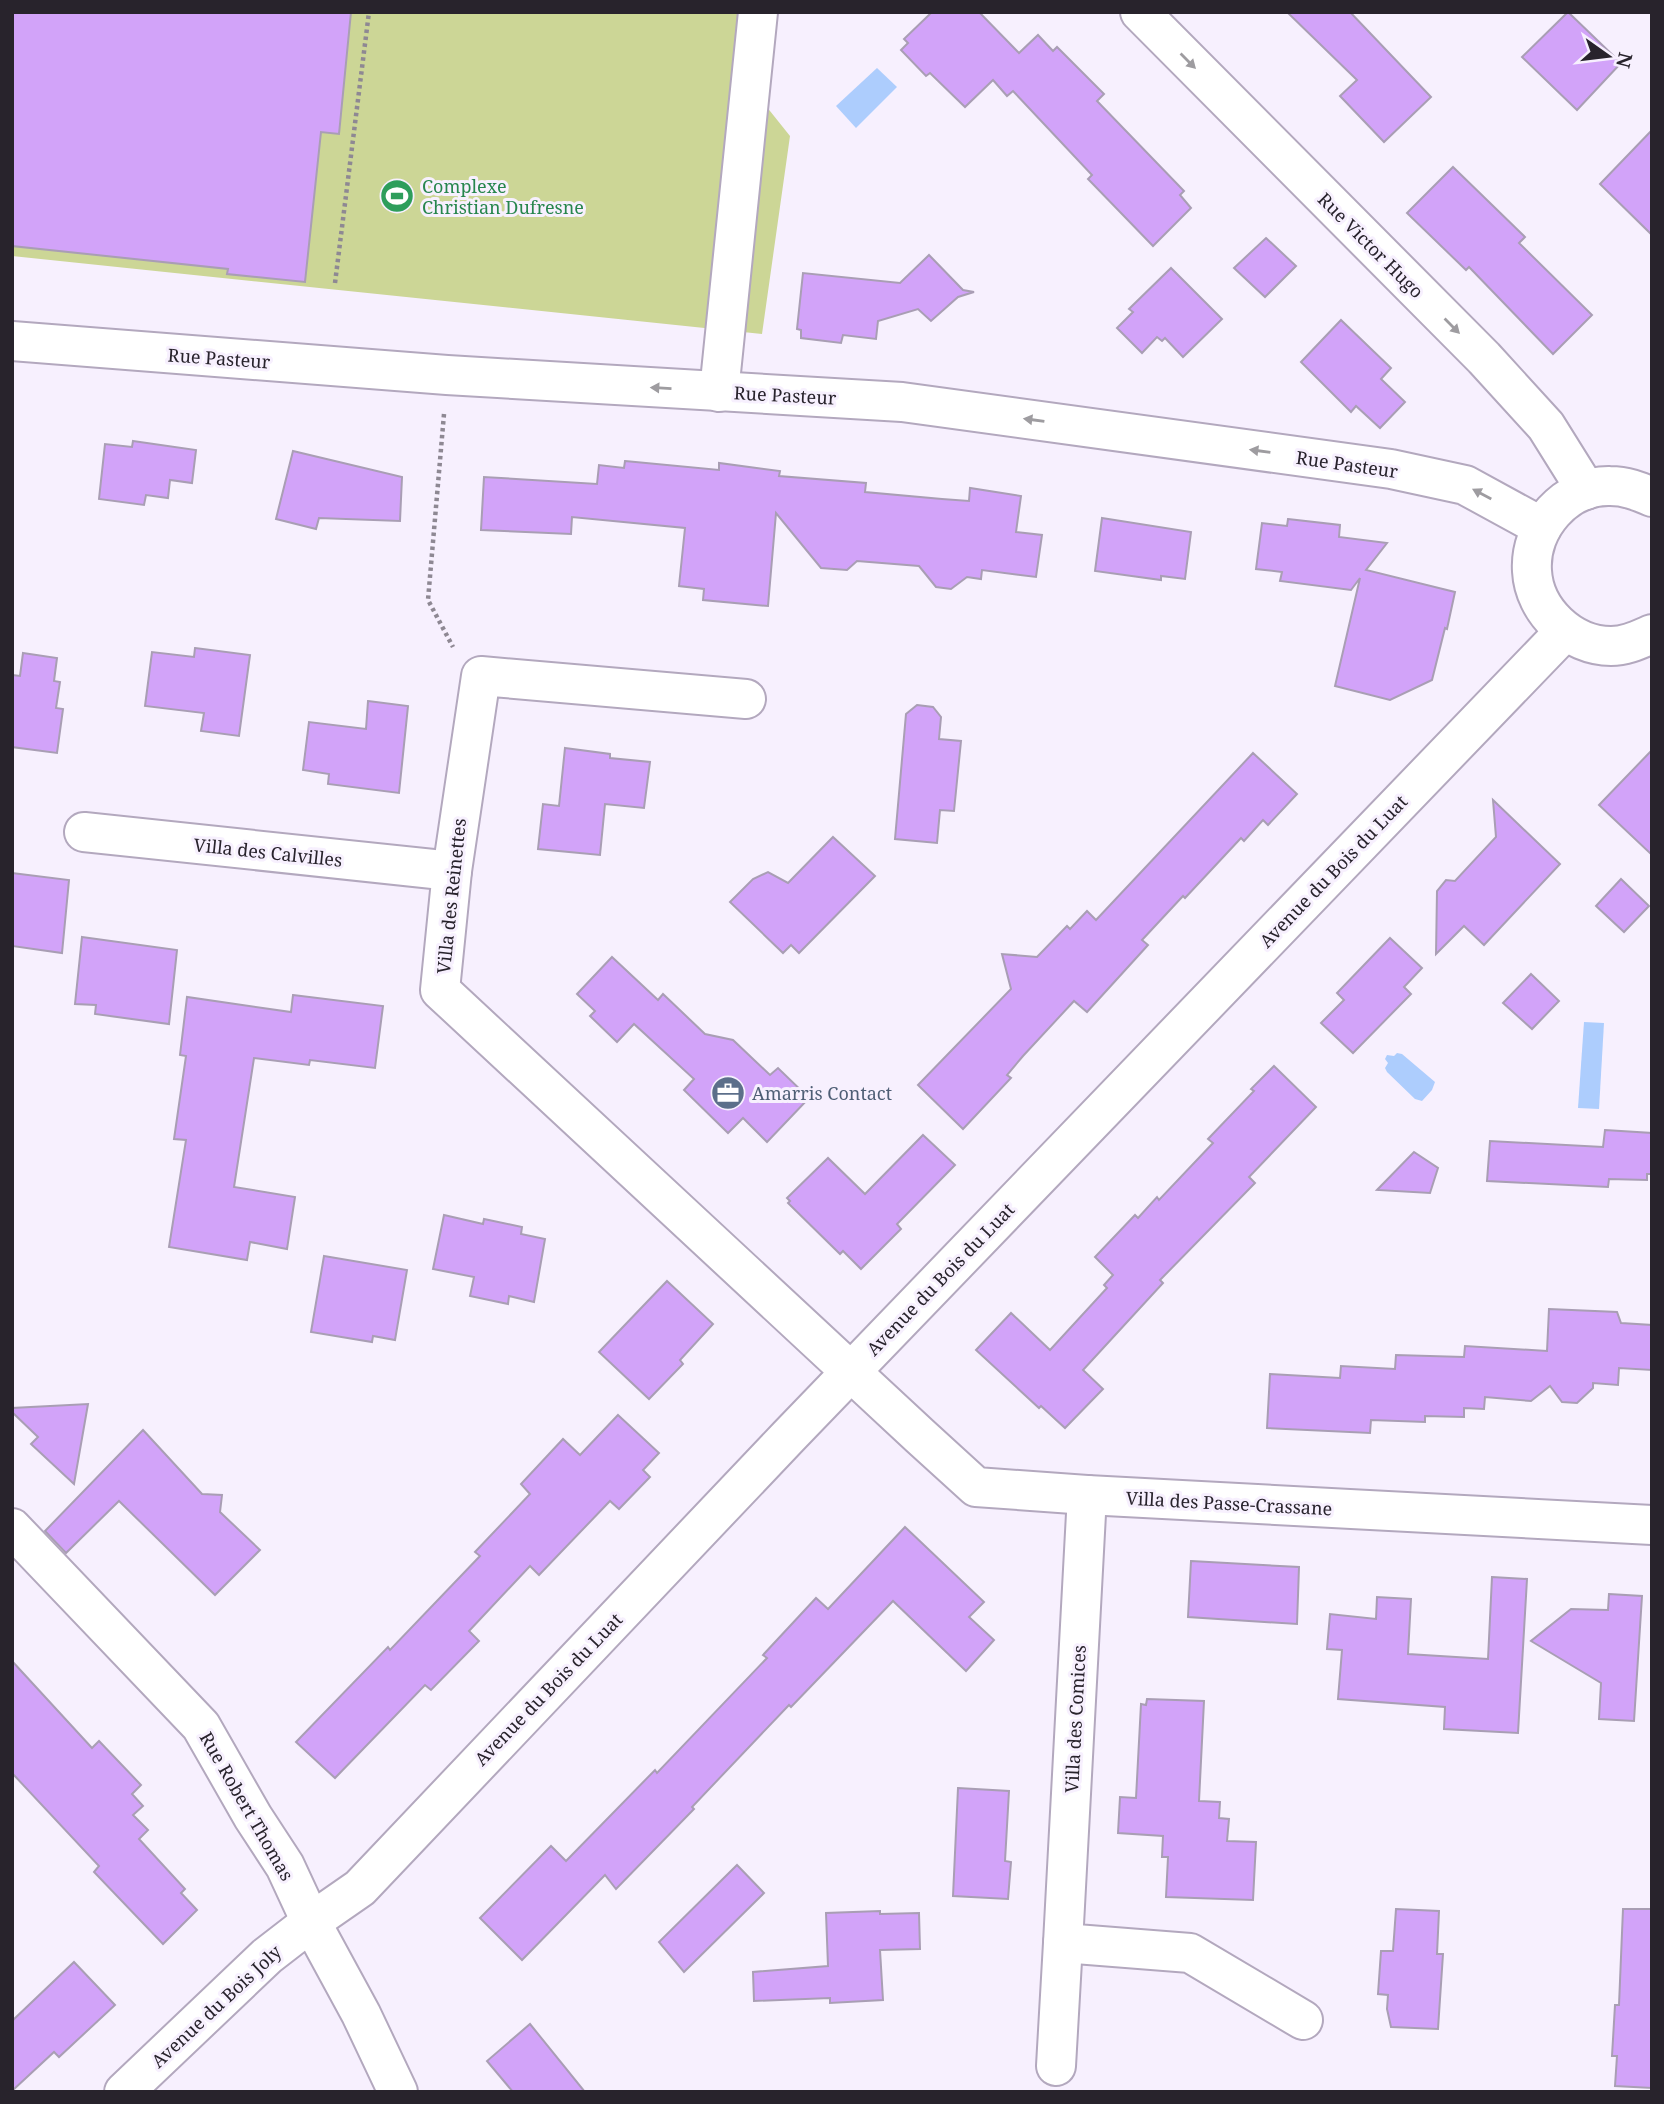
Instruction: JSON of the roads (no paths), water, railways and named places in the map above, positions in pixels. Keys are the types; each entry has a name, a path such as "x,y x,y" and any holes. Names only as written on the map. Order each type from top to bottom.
{"street":[{"path":"719,391 758,12"},
{"name":"Rue Victor Hugo","path":"1140,12 1484,358 1546,426 1586,490"},
{"name":"Rue Pasteur","path":"12,341 447,375 902,402 1391,469 1465,485 1542,527"},
{"path":"1652,497 1630,488 1608,486 1586,490 1568,498 1553,511 1542,527 1534,549 1531,572 1537,595 1549,615 1565,631 1586,641 1610,646 1633,643 1652,634"},
{"name":"Avenue du Bois du Luat","path":"311,1922 359,1888 852,1371 1565,631"},
{"name":"Villa des Reinettes","path":"746,699 481,676 452,871 440,990 852,1371"},
{"name":"Villa des Calvilles","path":"84,832 452,871"},
{"name":"Villa des Passe-Crassane","path":"852,1371 976,1487 1652,1525"},
{"name":"Villa des Comices","path":"1056,2066 1087,1495"},
{"name":"Rue Robert Thomas","path":"12,1528 201,1726 253,1817 285,1866 398,2092"},
{"name":"Avenue du Bois Joly","path":"124,2092 267,1956 311,1922"},
{"path":"1063,1943 1190,1953 1303,2020"}],"water":[{"path":"877,68 897,87 856,128 836,106"},
{"path":"1584,1022 1604,1023 1599,1109 1578,1108"},
{"path":"1397,1053 1402,1054 1435,1082 1422,1101 1415,1099 1387,1072 1387,1055 1394,1056"}],"place":[{"name":"Complexe Christian Dufresne","path":"397,196"},
{"name":"Amarris Contact","path":"728,1093"}]}
